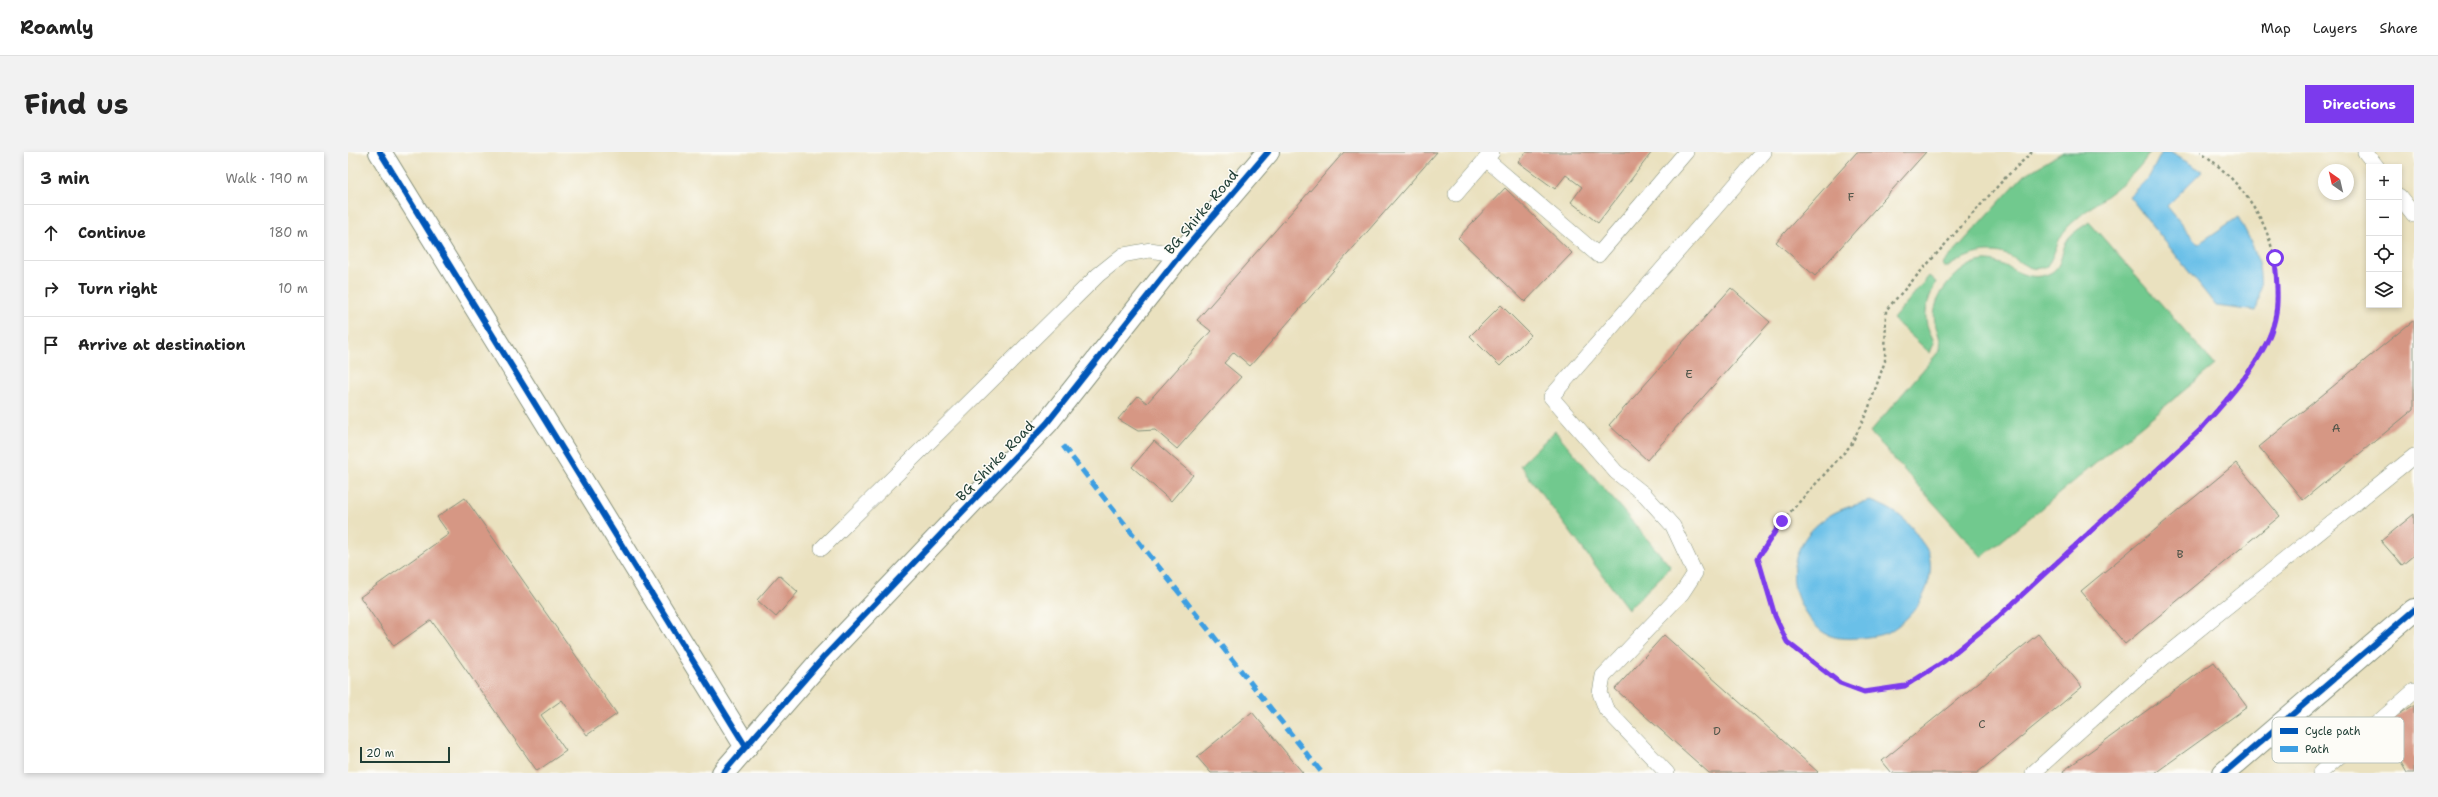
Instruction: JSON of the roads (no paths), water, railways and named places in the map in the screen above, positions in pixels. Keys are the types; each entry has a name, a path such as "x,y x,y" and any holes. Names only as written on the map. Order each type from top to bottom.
{"street":[{"path":"380,152 746,747"},
{"name":"BG Shirke Road","path":"723,773 824,657 1047,423 1180,255 1268,152"},
{"path":"2289,717 2414,610"},
{"path":"2224,773 2272,732"}],"lane":[{"path":"1456,194 1489,155 1598,255 1686,152"},
{"path":"1667,773 1606,709 1600,693 1603,676 1682,593 1695,573 1673,526 1645,495 1616,472 1551,397 1764,152"},
{"path":"2365,152 2375,164"},
{"path":"2402,200 2414,215"},
{"path":"822,548 1098,275 1123,255 1150,250 1180,255"},
{"path":"2033,773 2136,680 2414,456"},
{"path":"2384,717 2414,691"},
{"path":"2320,773 2331,763"}],"water":[{"path":"2162,152 2170,152 2202,171 2167,206 2198,244 2238,217 2255,251 2258,262 2260,285 2256,311 2216,306 2129,196 2149,177"},
{"path":"1871,501 1894,512 1906,521 1928,551 1930,577 1927,588 1916,608 1899,625 1890,631 1879,635 1862,638 1833,637 1821,631 1810,620 1798,598 1794,584 1796,556 1810,532 1821,522 1843,509"}]}
